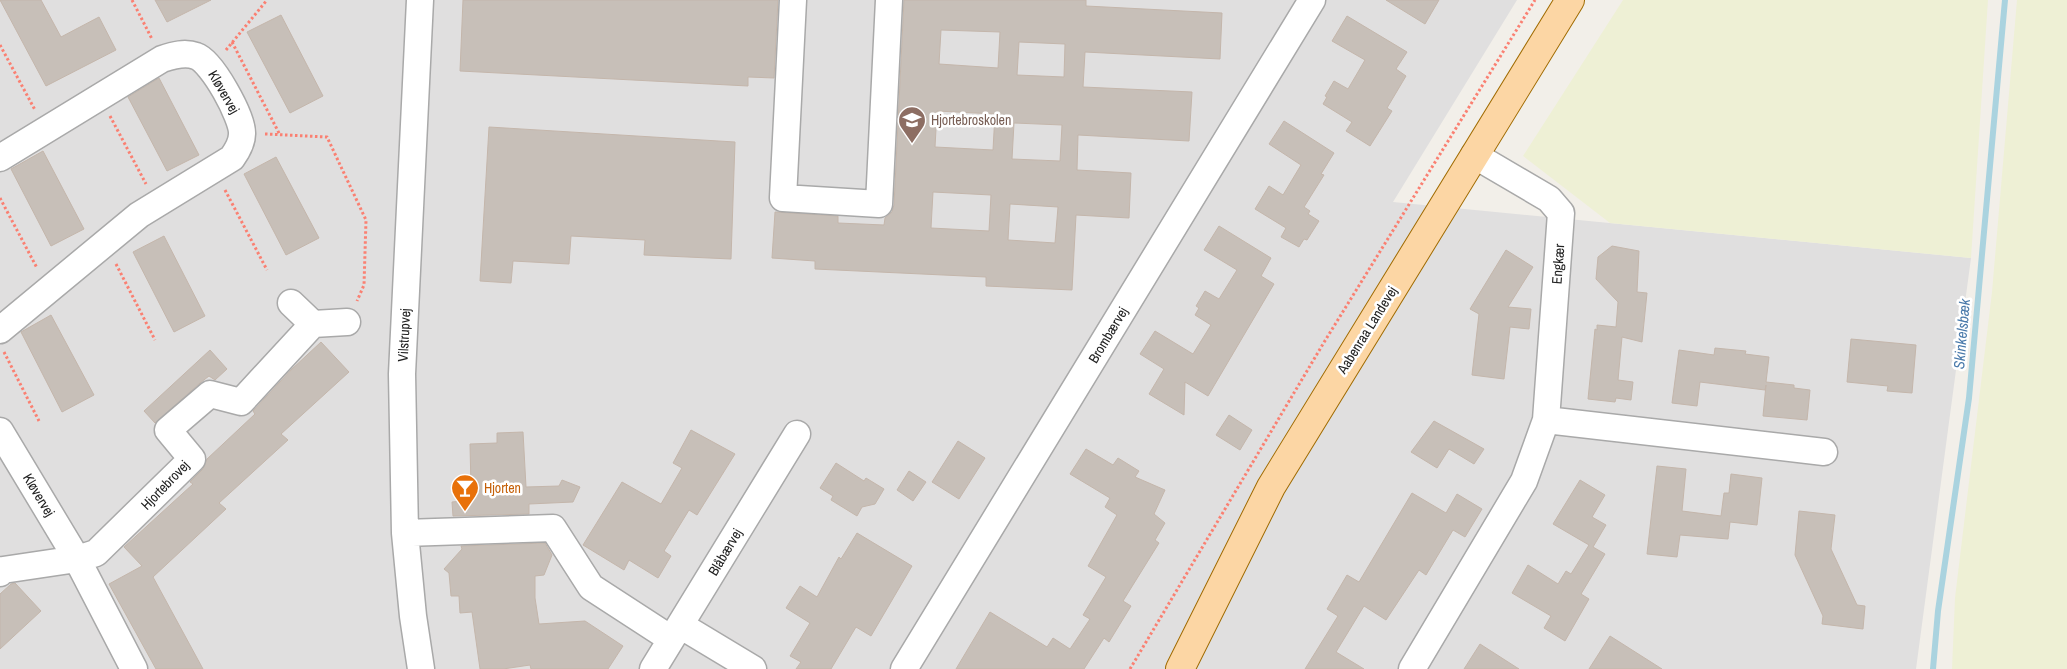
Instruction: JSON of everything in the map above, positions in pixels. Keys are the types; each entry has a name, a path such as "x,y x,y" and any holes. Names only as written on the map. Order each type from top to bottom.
{"main road":[{"name":"Aabenraa Landevej","path":"1180,669 1271,487 1570,0"}],"street":[{"name":"Vilstrupvej","path":"420,0 402,374 405,533 412,616 422,669"},
{"path":"793,0 783,198 879,204 889,0"},
{"name":"Brombærvej","path":"904,669 1312,0"},
{"name":"Kløvervej","path":"0,158 162,59 175,54 199,56 211,68 239,116 242,133"},
{"path":"0,330 139,215 232,158 239,147 242,133"},
{"name":"Engkær","path":"1413,669 1524,481 1546,420 1561,213 1549,199 1474,155"},
{"path":"291,303 314,324 347,322"},
{"name":"Hjortebrovej","path":"0,573 3,570 78,558 96,553 192,459 168,430 210,394 240,402 314,324"},
{"path":"1546,420 1824,452"},
{"name":"Kløvervej","path":"0,431 78,558"},
{"name":"Blåbærvej","path":"653,669 797,434"},
{"path":"405,533 554,528 591,587 676,632 753,669"},
{"path":"78,558 134,669"}],"path":[{"path":"132,0 162,59"},
{"path":"211,68 267,0"},
{"path":"1130,669 1323,344 1535,0"},
{"path":"232,42 280,135"},
{"path":"0,45 46,130"},
{"path":"100,97 156,204"},
{"path":"242,133 327,137 366,220 364,285 347,322"},
{"path":"215,169 267,270"},
{"path":"0,198 49,290"},
{"path":"102,245 116,263 155,340"},
{"path":"0,344 39,420"}],"shaded area":[{"path":"0,0 1517,0 1393,202 1971,258 1916,669 0,669"}],"green space":[{"path":"1623,0 1988,0 1971,258 1610,223 1523,156"},
{"path":"2017,0 2067,0 2067,669 1952,669 1955,598 1992,292"}],"building":[{"path":"0,0 41,0 61,37 99,17 116,50 46,86"},
{"path":"155,0 211,0 167,22"},
{"path":"463,0 778,0 774,78 748,77 748,86 460,71"},
{"name":"Hjortebroskolen","path":"904,0 1086,0 1086,6 1222,13 1220,59 1085,52 1083,87 1192,92 1189,141 1078,135 1077,170 1131,173 1129,218 1076,215 1072,290 986,286 986,277 815,269 815,261 772,258 775,212 838,216 838,223 884,225 885,218 892,212 894,205","holes":["941,30 1000,32 998,68 939,64","1019,42 1065,44 1064,77 1017,75","937,111 995,114 993,150 935,147","1014,123 1062,125 1060,161 1012,159","933,192 991,195 989,231 931,228","1010,204 1058,207 1055,243 1008,240"]},
{"path":"1386,0 1439,0 1425,24"},
{"path":"281,15 323,96 290,113 247,32"},
{"path":"1347,16 1407,52 1396,69 1406,76 1387,108 1392,111 1370,146 1346,131 1352,122 1323,104 1327,97 1325,96 1334,81 1348,89 1365,60 1332,41"},
{"path":"159,78 199,155 167,171 128,97"},
{"path":"1284,121 1334,153 1321,174 1324,175 1304,207 1310,211 1308,214 1319,221 1307,240 1304,239 1299,247 1281,237 1286,228 1255,209 1269,186 1283,195 1301,165 1269,144"},
{"path":"489,127 735,142 731,259 644,255 645,240 571,236 569,264 513,261 511,283 480,281"},
{"path":"43,151 84,229 51,246 11,169"},
{"path":"276,157 319,238 286,255 244,174"},
{"path":"1219,226 1271,258 1261,276 1274,284 1208,396 1185,382 1184,415 1149,394 1164,369 1140,354 1155,331 1193,354 1211,325 1195,315 1199,308 1196,306 1205,291 1219,299 1237,270 1204,250"},
{"path":"164,236 205,316 174,332 133,252"},
{"path":"1612,246 1639,251 1637,292 1647,293 1642,342 1622,337 1618,380 1633,382 1631,400 1616,398 1615,402 1588,399 1595,329 1597,330 1597,325 1616,327 1618,302 1596,279 1598,257"},
{"path":"1506,250 1533,267 1508,307 1531,309 1529,329 1510,327 1504,379 1472,375 1479,314 1470,309"},
{"path":"51,315 94,395 62,412 21,332"},
{"path":"1851,339 1916,345 1912,393 1887,391 1888,386 1847,382"},
{"path":"321,342 349,372 281,434 288,440 219,503 226,509 153,577 203,669 156,669 109,584 142,566 124,547 193,484 190,482 203,469 207,459 255,414 253,411 292,369"},
{"path":"1715,348 1746,351 1745,354 1769,357 1766,382 1794,385 1794,388 1810,390 1807,420 1763,416 1766,385 1765,390 1700,382 1697,406 1672,403 1679,350 1714,355"},
{"path":"210,350 227,369 215,380 209,376 155,423 144,411"},
{"path":"1229,415 1252,430 1240,450 1216,435"},
{"path":"1434,421 1484,449 1474,464 1449,449 1437,468 1411,452"},
{"path":"691,430 735,454 697,515 689,510 664,551 671,556 658,578 629,560 624,570 583,545 622,482 661,504 682,468 673,463"},
{"path":"523,432 526,487 559,486 562,480 580,487 573,502 529,504 529,514 453,516 452,502 462,501 462,488 471,488 470,444 497,443 497,433"},
{"path":"958,441 985,458 959,499 932,482"},
{"path":"1086,449 1113,465 1118,458 1139,471 1135,477 1165,490 1154,514 1165,523 1155,540 1159,543 1123,601 1131,606 1109,642 1104,638 1084,669 956,669 990,612 1047,647 1053,638 1070,649 1090,619 1083,615 1106,577 1088,566 1117,515 1105,507 1110,498 1070,474"},
{"path":"836,463 864,481 866,478 884,489 875,504 862,507 857,516 831,500 833,496 820,488"},
{"path":"1657,466 1686,469 1682,511 1721,516 1724,493 1729,493 1731,474 1762,478 1757,525 1730,522 1728,539 1680,535 1677,557 1647,554"},
{"path":"909,471 926,482 913,501 897,490"},
{"path":"1580,480 1605,495 1592,517 1606,525 1593,547 1605,554 1581,594 1589,599 1565,641 1544,628 1551,616 1512,593 1528,565 1558,584 1566,571 1571,574 1589,545 1553,524"},
{"path":"1412,493 1446,513 1457,494 1482,509 1465,537 1453,530 1426,575 1419,570 1386,620 1364,606 1336,652 1364,669 1305,669 1338,616 1327,609 1347,575 1359,582"},
{"path":"1799,511 1835,515 1831,549 1857,605 1865,606 1863,629 1822,624 1823,616 1795,555"},
{"path":"857,533 912,566 871,636 856,627 831,669 796,669 801,662 790,656 810,623 786,608 800,586 817,597 839,557 841,559"},
{"path":"545,543 552,555 544,575 535,576 535,598 539,624 585,621 623,646 608,669 531,669 530,665 503,669 480,669 472,612 460,613 459,596 451,596 449,573 444,569 462,549 461,546"},
{"path":"15,583 41,611 0,649 0,594 11,584"},
{"path":"1610,636 1662,669 1589,669"},
{"path":"1480,644 1519,669 1464,669"}],"waterway":[{"name":"Skinkelsbæk","path":"1933,669 1938,611 1969,398 2005,0"}],"place":[{"name":"Hjortebroskolen","path":"912,144"},
{"name":"Hjorten","path":"465,512"}]}
